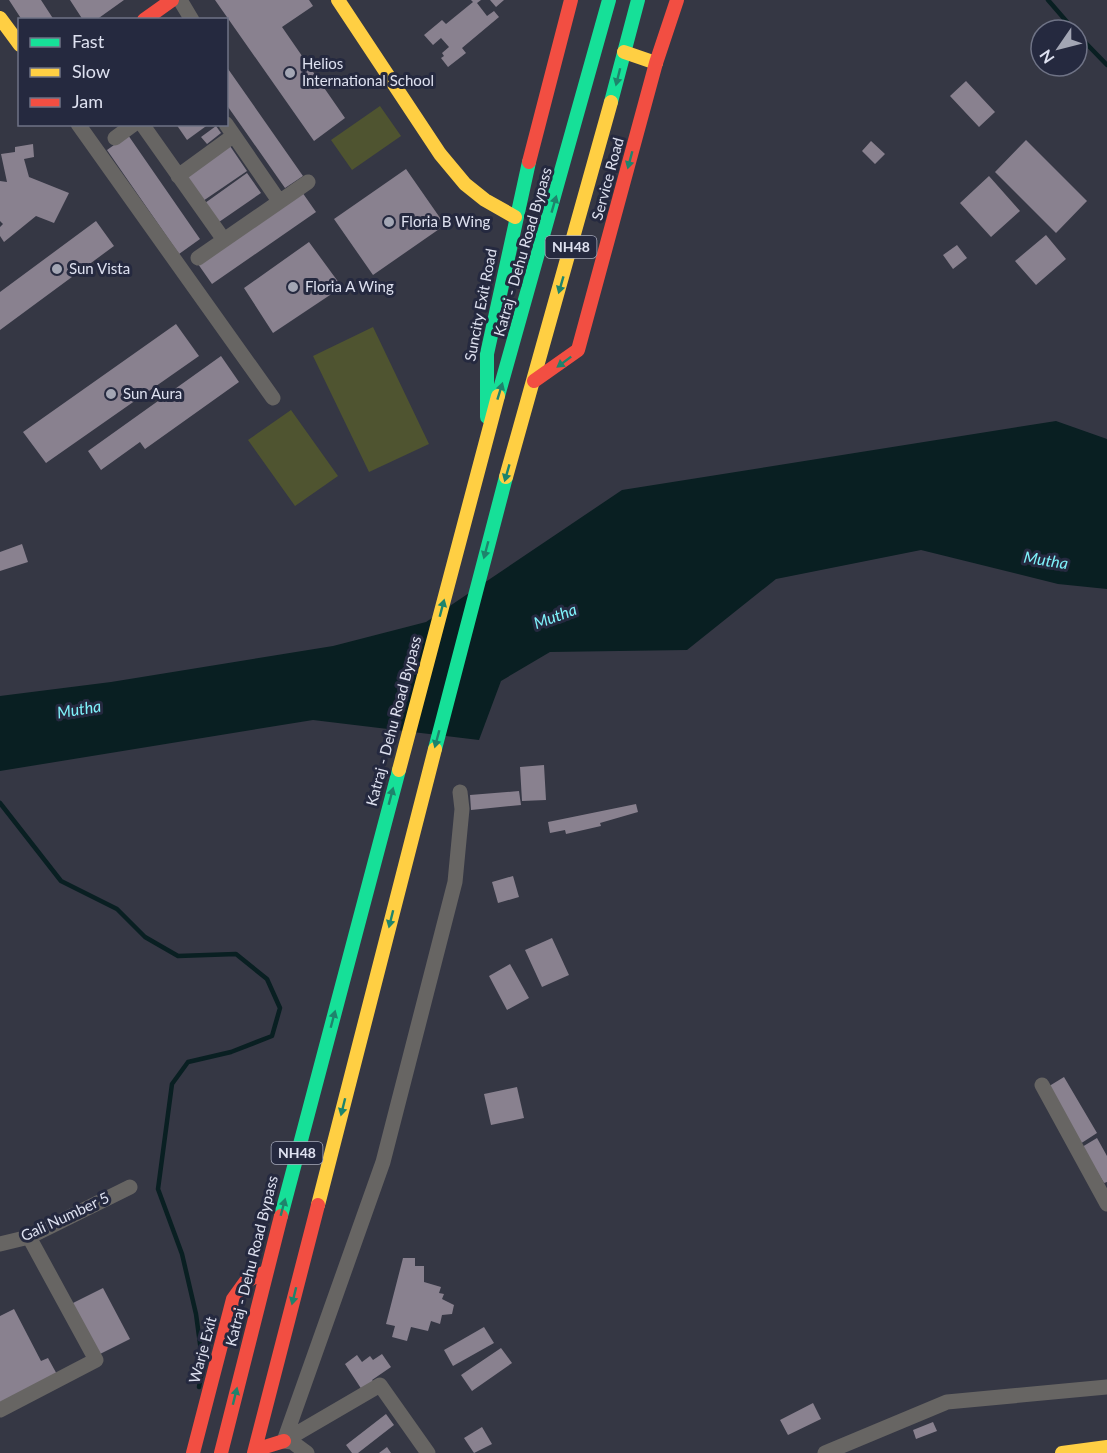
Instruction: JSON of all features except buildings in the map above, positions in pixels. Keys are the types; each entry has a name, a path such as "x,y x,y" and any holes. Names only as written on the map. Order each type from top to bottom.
{"main road":[{"path":"147,18 172,0"},
{"path":"338,0 440,154 465,184 485,200 515,217 571,0"},
{"name":"Katraj - Dehu Road Bypass","path":"221,1453 266,1272 487,436 609,0"},
{"name":"NH48","path":"254,1451 501,494 638,0"},
{"name":"Service Road","path":"534,381 561,365 578,350 656,63 677,0"},
{"path":"0,18 10,39"},
{"path":"624,51 656,63"},
{"name":"Suncity Exit Road","path":"487,436 487,354 515,217"},
{"name":"Warje Exit","path":"193,1453 233,1299 239,1286 247,1279 266,1272"},
{"path":"254,1451 283,1447"},
{"path":"1062,1453 1107,1447"}],"street":[{"path":"180,0 191,18"},
{"path":"79,126 273,398"},
{"path":"115,138 131,126"},
{"path":"143,126 224,240"},
{"path":"178,176 229,130 279,201"},
{"path":"198,258 308,182"},
{"path":"283,1447 383,1162 455,882 462,809 460,792"},
{"path":"1042,1085 1107,1204"},
{"name":"Gali Number 5","path":"0,1244 28,1237 130,1187"},
{"path":"0,1410 96,1360 28,1237"},
{"path":"283,1447 380,1385 428,1453"},
{"path":"825,1453 947,1402 970,1398 1107,1387"},
{"path":"283,1447 292,1442 307,1453"}],"green space":[{"path":"380,106 401,136 352,170 331,140"},
{"path":"373,327 429,444 369,472 313,356"},
{"path":"291,410 338,476 295,506 248,440"}],"water":[{"name":"Mutha","path":"1056,421 1107,439 1107,589 1058,584 921,550 776,579 687,650 550,652 501,681 479,740 313,720 0,771 0,696 111,682 333,646 426,622 622,490"}],"waterway":[{"path":"1048,0 1064,18"},
{"path":"1089,46 1107,65"},
{"path":"0,803 61,881 117,909 145,937 178,956 236,954 267,979 280,1008 272,1036 231,1052 188,1062 172,1084 158,1189 182,1254 196,1314 203,1366 199,1387"}],"traffic: fast":[{"path":"498,396 609,0"},
{"path":"611,102 638,0"},
{"path":"487,417 487,354 529,162"},
{"path":"435,749 506,477"},
{"path":"281,1216 399,770"}],"traffic: slow":[{"path":"338,0 440,154 465,184 485,200 515,217"},
{"path":"0,18 18,42"},
{"path":"624,52 656,63"},
{"path":"506,477 611,102"},
{"path":"399,770 498,396"},
{"path":"318,1205 435,749"},
{"path":"1062,1453 1107,1447"}],"traffic: jam":[{"path":"147,18 172,0"},
{"path":"529,162 571,0"},
{"path":"534,381 578,350 656,63 677,0"},
{"path":"254,1453 318,1205"},
{"path":"221,1453 281,1216"},
{"path":"193,1453 233,1299 246,1281 266,1272"},
{"path":"255,1450 284,1441"}],"place":[{"name":"Helios International School","path":"290,73"},
{"name":"Floria B Wing","path":"389,222"},
{"name":"Sun Vista","path":"57,269"},
{"name":"Floria A Wing","path":"293,287"},
{"name":"Sun Aura","path":"111,394"}]}
